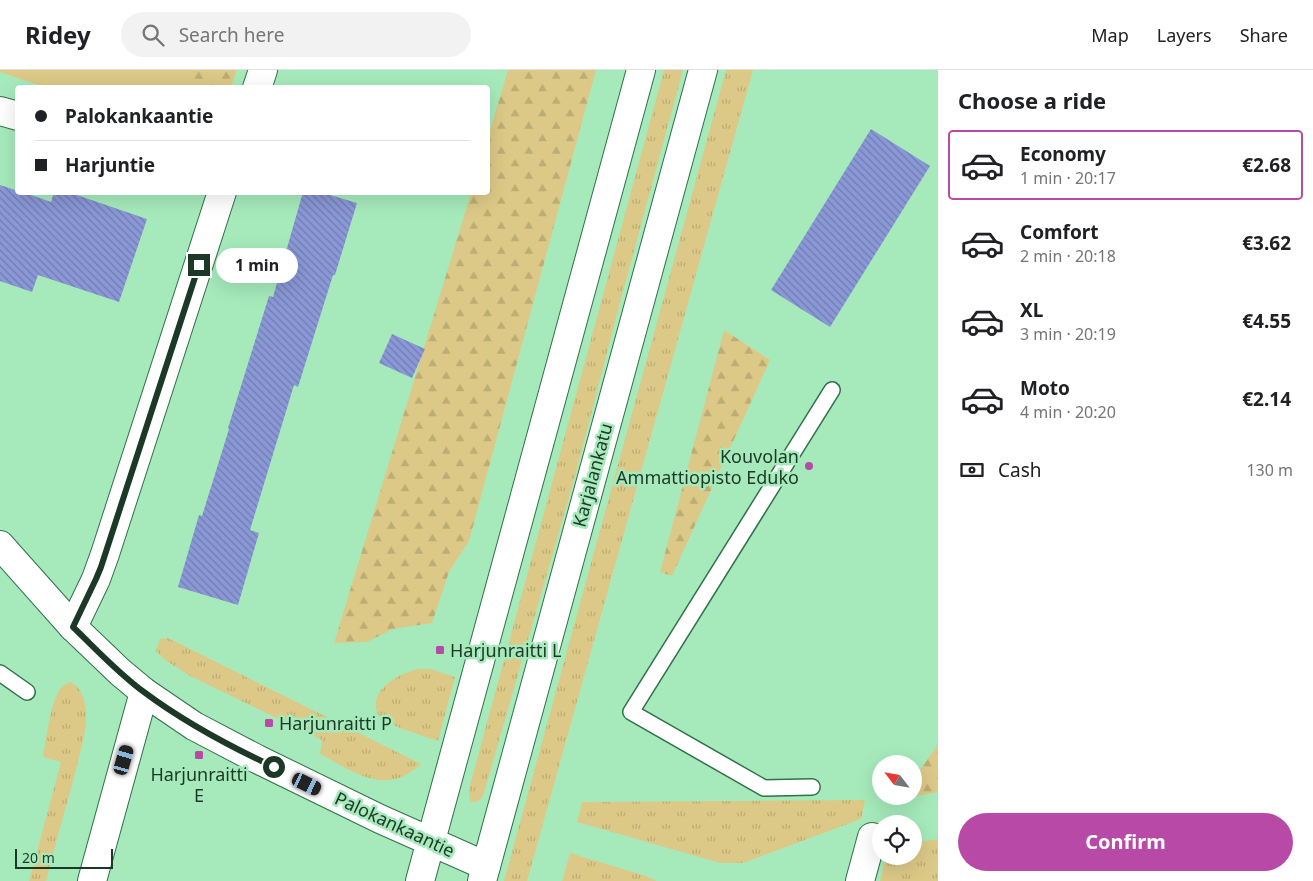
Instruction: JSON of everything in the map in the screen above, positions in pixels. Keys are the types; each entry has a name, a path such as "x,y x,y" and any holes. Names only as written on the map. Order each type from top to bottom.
{"main road":[{"path":"258,85 263,70"},
{"path":"420,881 641,70"},
{"name":"Karjalankatu","path":"484,874 703,70"},
{"path":"0,110 15,115"},
{"path":"73,627 99,571 221,195"},
{"name":"Palokankaantie","path":"0,545 73,627 120,672 144,692 194,726 380,820 431,841 484,874"},
{"path":"92,881 144,692"},
{"path":"860,881 872,837"}],"lane":[{"path":"812,787 764,788 631,712 832,390"},
{"path":"0,673 27,692"}],"green space":[{"path":"0,70 192,70 186,85 38,85 0,72"},
{"path":"65,70 237,70 232,85 62,85"},
{"path":"508,70 596,70 469,541 449,572 432,623 393,629 367,642 334,643 470,195 490,195 490,130"},
{"path":"664,70 683,70 574,480 484,793 479,801 473,802 470,801 469,789"},
{"path":"726,70 753,70 527,881 504,881"},
{"path":"724,330 770,360 672,576 660,572"},
{"path":"168,638 421,764 408,774 395,779 383,780 358,774 320,754 322,740 190,676 165,660 156,651 160,639"},
{"path":"416,669 430,669 455,677 438,741 391,724 380,717 377,712 377,699 384,687 403,674"},
{"path":"70,682 79,689 84,699 86,722 84,738 46,881 29,881 61,762 43,757 52,708 59,691"},
{"path":"938,744 938,792 922,795 922,767"},
{"path":"865,800 861,819 743,863 720,863 577,822 582,802"},
{"path":"938,839 938,881 880,881 884,865 922,865 922,842"},
{"path":"570,853 646,876 657,881 562,881"}],"building":[{"path":"871,129 930,166 830,327 771,290"},
{"path":"0,185 15,190 15,195 31,195 51,202 53,195 77,195 147,219 119,302 38,275 32,292 0,281"},
{"path":"302,195 330,195 357,203 298,387 294,385 250,530 259,533 238,605 178,587 199,515 202,516 269,296 273,297"},
{"path":"392,334 425,349 412,378 379,363"}],"place":[{"name":"Kouvolan Ammattiopisto Eduko","path":"809,466"},
{"name":"Harjunraitti L","path":"440,650"},
{"name":"Harjunraitti P","path":"269,723"},
{"name":"Harjunraitti E","path":"199,755"}],"route":[{"path":"199,265 101,567 73,627 144,692 194,726 274,767"}]}
